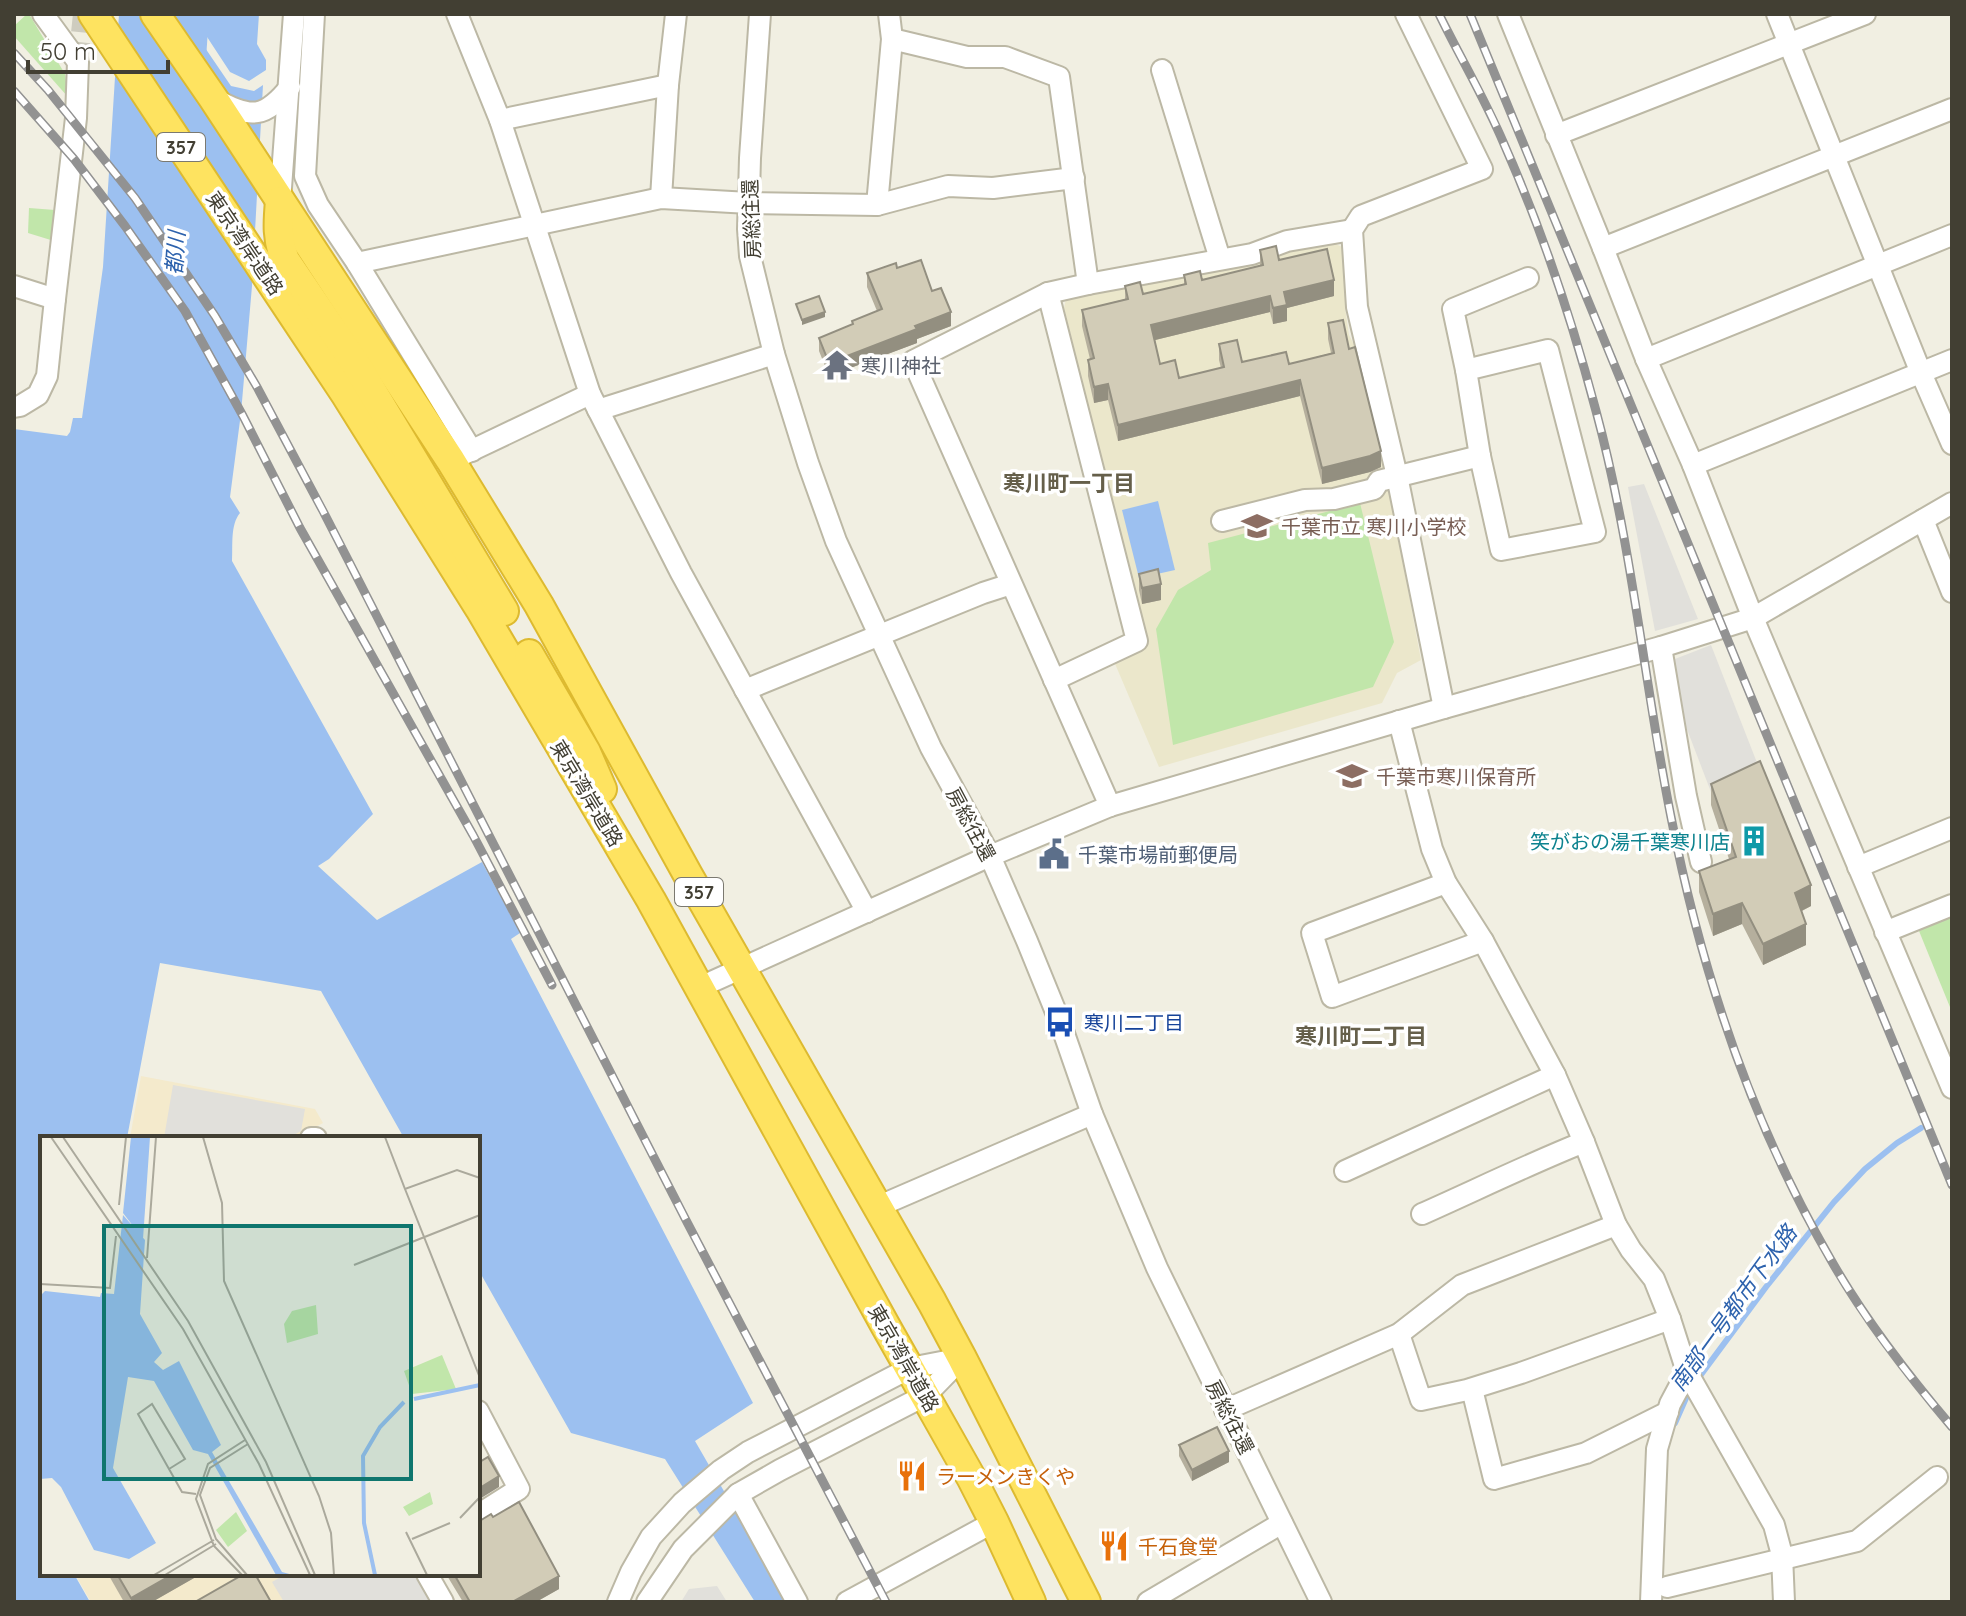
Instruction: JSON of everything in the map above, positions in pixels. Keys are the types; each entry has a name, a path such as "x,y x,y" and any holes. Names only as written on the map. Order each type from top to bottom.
{"highway":[{"name":"東京湾岸道路","path":"93,14 346,395 480,609 651,900 926,1395 994,1522 1031,1602"},
{"name":"357","path":"155,14 280,201 461,456 539,605 962,1358 1086,1602"},
{"path":"280,201 277,227 285,260 357,366 586,752 651,900"}],"street":[{"path":"14,407 38,395 47,376 76,118 78,62 43,14"},
{"path":"280,201 294,14"},
{"path":"314,14 305,176 318,205 357,263 461,456 594,402 774,354"},
{"path":"457,14 500,120 594,402 681,573 867,912"},
{"path":"661,198 676,14"},
{"name":"房総往還","path":"760,14 750,158 750,256 774,354 808,463 836,541 879,635 931,748 990,856 1027,941 1060,1022 1092,1114 1157,1268 1321,1602"},
{"path":"877,205 892,39 889,14"},
{"path":"1406,14 1482,169 1361,216 1352,230 1357,307 1397,476 1444,708"},
{"path":"1508,14 1753,618 1952,1088"},
{"path":"1777,14 1952,444"},
{"path":"1556,135 1865,14"},
{"path":"892,39 967,57 1005,57 1059,77 1088,284"},
{"path":"1162,70 1220,259"},
{"path":"500,120 668,85"},
{"path":"213,98 235,110 255,114 278,102 290,87"},
{"path":"1603,248 1952,109"},
{"path":"357,263 661,198 877,205 948,186 993,188 1074,178"},
{"path":"1110,806 913,361 1048,293 1252,254 1287,241 1352,230"},
{"path":"1646,359 1952,235"},
{"path":"1466,370 1548,350 1595,532 1501,550 1453,309 1528,278"},
{"path":"14,286 55,299"},
{"path":"1048,293 1137,641 1054,680"},
{"path":"1693,465 1952,360"},
{"path":"1222,521 1305,500 1334,499 1374,489 1379,481 1480,456"},
{"path":"698,988 990,856 1110,806 1753,618 1952,503"},
{"path":"1923,520 1952,592"},
{"path":"745,690 1011,584"},
{"path":"1661,647 1686,796 1701,862"},
{"path":"1399,721 1432,849 1446,883 1483,941 1555,1075 1616,1225 1654,1279 1691,1380 1774,1525 1782,1559 1784,1602"},
{"path":"1858,867 1952,828"},
{"path":"1446,883 1312,933 1332,997 1483,941"},
{"path":"1885,932 1952,905"},
{"path":"1345,1171 1555,1075"},
{"path":"877,1207 1092,1114"},
{"path":"1422,1214 1511,1175 1526,1165 1584,1142"},
{"path":"1225,1410 1399,1334 1462,1285 1616,1225"},
{"path":"1399,1334 1421,1400 1472,1389 1670,1319"},
{"path":"618,1602 651,1537 682,1503 721,1470 748,1452 910,1368 962,1358"},
{"path":"647,1602 683,1549 738,1494 926,1395 962,1358"},
{"path":"1651,1602 1657,1449 1668,1412 1691,1380"},
{"path":"1472,1389 1494,1479 1586,1453 1668,1412"},
{"path":"480,1415 519,1489 480,1514"},
{"path":"1667,1587 1857,1541 1937,1477"},
{"path":"738,1494 797,1602"},
{"path":"847,1602 994,1522"},
{"path":"1148,1602 1282,1523"},
{"path":"428,1576 443,1602"}],"shaded area":[{"name":"千葉市立 寒川小学校","path":"1330,241 1346,249 1345,307 1349,335 1359,354 1374,407 1421,660 1397,673 1382,703 1159,767 1113,659 1147,644 1064,308 1066,299 1261,259 1289,248"},
{"path":"1644,484 1698,619 1655,631 1628,487"},
{"path":"1711,645 1761,773 1711,792 1662,664"},
{"path":"141,1076 315,1109 323,1123 299,1136 130,1136"},
{"path":"173,1085 305,1109 301,1131 292,1136 164,1136"},
{"path":"76,1576 420,1576 435,1602 91,1602"},
{"path":"282,1576 415,1576 431,1602 284,1602 272,1582"},
{"path":"717,1586 727,1602 681,1602 689,1589"}],"green space":[{"path":"27,14 65,74 68,97 14,36 14,26"},
{"path":"29,208 55,210 54,241 28,233"},
{"path":"1360,503 1394,642 1373,687 1173,745 1156,629 1178,590 1211,570 1208,543"},
{"path":"1952,912 1952,1012 1919,931 1921,925"}],"water":[{"path":"119,14 182,14 231,86 254,91 263,85 252,286 230,497 240,513 233,530 232,561 373,814 329,859 318,866 377,920 482,862 520,933 511,939 753,1403 695,1441 788,1602 755,1602 665,1459 571,1433 480,1273 480,1136 403,1136 321,991 160,963 127,1136 40,1136 40,1576 75,1576 90,1602 14,1602 14,429 67,436 73,418 82,418 103,267"},
{"path":"192,14 259,14 257,44 266,60 266,70 249,81 230,72"},
{"path":"1158,501 1175,570 1139,578 1122,510"}],"building":[{"path":"1276,246 1279,260 1327,249 1334,280 1284,292 1287,305 1273,308 1270,296 1151,325 1160,364 1175,360 1179,378 1224,367 1219,344 1237,340 1242,362 1286,352 1289,364 1334,353 1328,323 1343,320 1349,349 1355,347 1381,451 1322,468 1300,380 1118,425 1108,384 1094,387 1088,360 1094,358 1082,310 1128,299 1125,286 1140,282 1143,294 1186,284 1184,275 1200,271 1202,280 1263,265 1260,250"},
{"path":"921,260 932,291 941,288 951,312 915,326 917,329 829,363 819,338 882,309 867,273 896,263 897,268"},
{"path":"819,296 825,312 802,320 796,304"},
{"path":"1158,569 1161,584 1142,588 1139,574"},
{"name":"笑がおの湯千葉寒川店","path":"1760,761 1811,885 1795,893 1806,924 1763,944 1742,903 1713,914 1699,871 1736,857 1711,784"},
{"path":"1217,1427 1229,1451 1192,1470 1179,1445"},
{"path":"488,1457 499,1476 480,1488 480,1462"},
{"path":"519,1502 559,1576 512,1602 470,1602 455,1576 480,1576 480,1521 491,1514 493,1517"},
{"path":"118,1576 170,1576 131,1598"},
{"path":"240,1576 256,1576 271,1602 195,1602"}],"waterway":[{"name":"都川","path":"188,73 192,14"},
{"name":"南部一号都市下水路","path":"1697,1380 1834,1202 1865,1169 1921,1128"},
{"name":"南部一号都市下水路","path":"1675,1423 1690,1389"}],"tunnel":[{"path":"78,62 83,14"}],"railway":[{"path":"1439,14 1489,111 1518,176 1555,276 1587,377 1619,512 1683,875 1714,989 1733,1045 1777,1155 1831,1260 1888,1346 1952,1427"},
{"path":"1470,14 1952,1185"},
{"path":"14,53 135,198 215,316 257,387 886,1602"},
{"path":"14,91 74,159 185,311 300,528 473,835 552,985"}],"place":[{"name":"寒川神社","path":"837,365"},
{"name":"千葉市立 寒川小学校","path":"1257,526"},
{"name":"千葉市寒川保育所","path":"1352,776"},
{"name":"笑がおの湯千葉寒川店","path":"1754,841"},
{"name":"千葉市場前郵便局","path":"1054,854"},
{"name":"寒川二丁目","path":"1060,1022"},
{"name":"ラーメンきくや","path":"912,1476"},
{"name":"千石食堂","path":"1114,1546"}],"district":[{"name":"寒川町一丁目","path":"1069,483"},
{"name":"寒川町二丁目","path":"1361,1036"}]}
